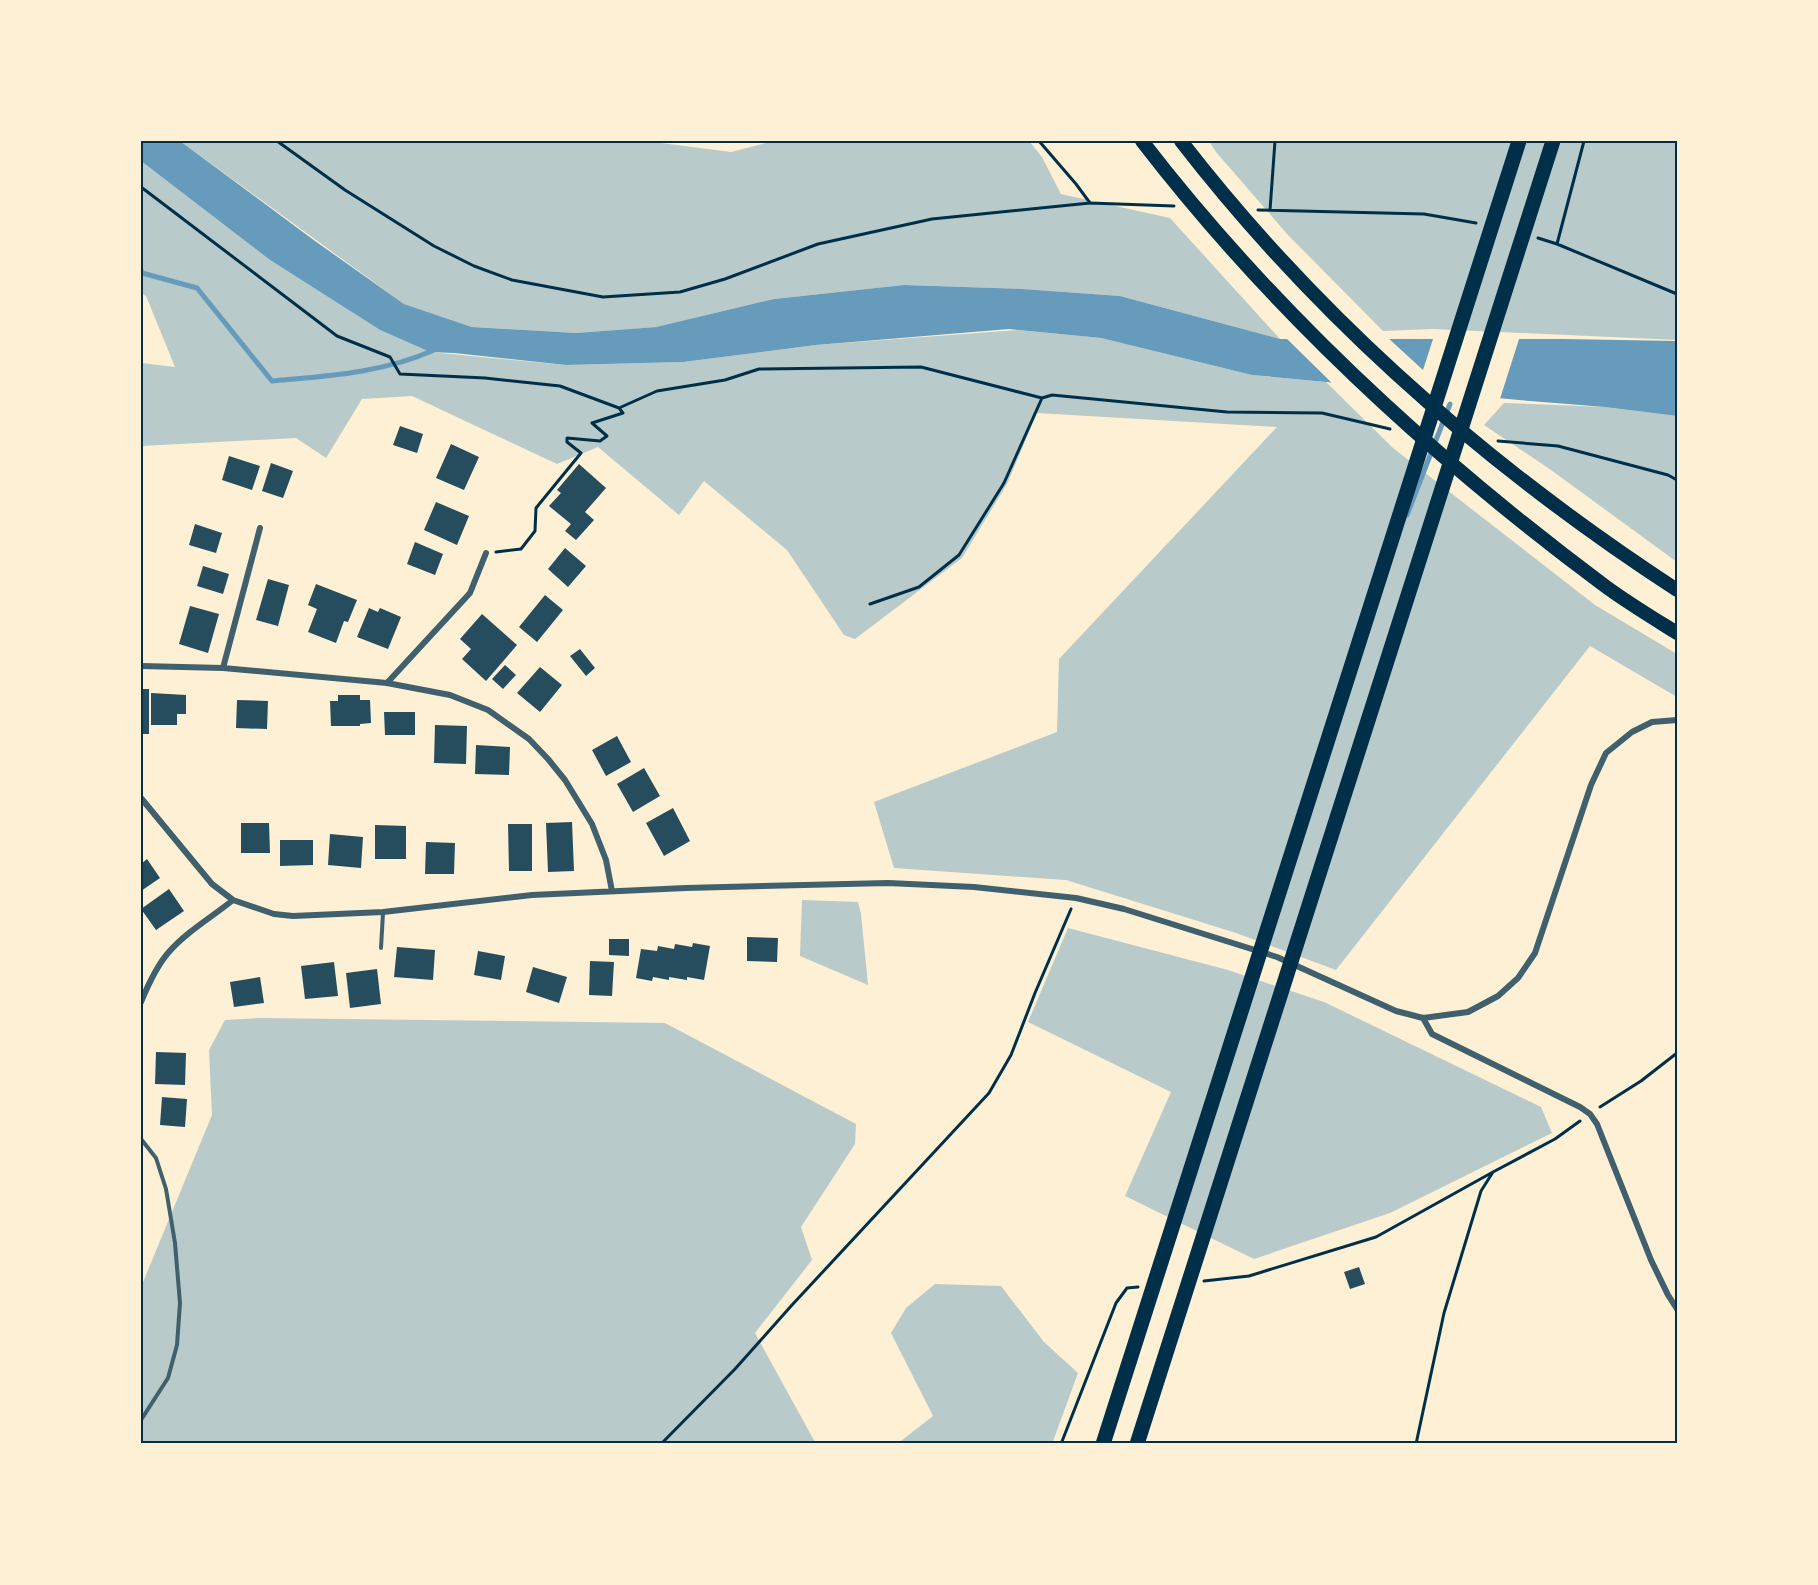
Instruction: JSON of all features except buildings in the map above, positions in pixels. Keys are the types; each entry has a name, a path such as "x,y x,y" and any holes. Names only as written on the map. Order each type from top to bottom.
{"highway":[{"path":"1142,141 1221,238 1333,356 1402,420 1506,508 1606,587 1677,633"},
{"path":"1181,141 1267,243 1367,345 1485,451 1538,493 1677,590"},
{"path":"1103,1444 1519,141"},
{"path":"1137,1444 1553,141"}],"street":[{"path":"224,668 260,528"},
{"path":"387,683 470,593 486,553"},
{"path":"141,666 224,668 387,683 450,695 489,710 529,739 565,780 592,824 606,860 612,891"},
{"path":"141,798 212,884 233,900 274,914 293,916 382,912 532,895 686,888 888,883 974,887 1076,898 1124,909 1278,957 1396,1011 1423,1018 1468,1012 1498,996 1518,978 1535,953 1591,785 1606,753 1632,732 1652,722 1677,720"},
{"path":"141,1002 152,977 168,953 233,900"},
{"path":"1423,1018 1432,1034 1590,1114 1598,1124 1651,1260 1677,1309"}],"lane":[{"path":"381,948 382,912"},
{"path":"141,1139 156,1158 166,1189 175,1243 180,1303 177,1345 168,1378 141,1420"}],"path":[{"path":"277,141 345,190 434,246 474,266 513,279 603,297 680,292 725,279 818,244 932,219 1090,203 1179,206"},
{"path":"1039,141 1090,203"},
{"path":"1270,210 1275,141"},
{"path":"1557,244 1584,141"},
{"path":"141,187 337,336 390,357 400,374 485,378 560,386 619,408 623,413 592,423 608,436 600,441 567,438 567,442 581,453 536,508 535,531 521,549 486,553"},
{"path":"1248,209 1424,214 1480,224"},
{"path":"1535,237 1677,294"},
{"path":"619,408 657,391 724,380 759,369 921,367 1042,398 1052,395 1227,412 1322,414 1392,429"},
{"path":"870,604 919,587 959,555 1004,483 1042,398"},
{"path":"1493,440 1558,446 1668,475 1677,480"},
{"path":"661,1444 735,1368 914,1172 989,1094 1011,1055 1076,898"},
{"path":"1193,1282 1249,1276 1376,1237 1555,1139 1641,1081 1677,1053"},
{"path":"1416,1444 1444,1312 1481,1191 1493,1172"},
{"path":"1061,1444 1116,1303 1127,1288 1138,1287"}],"shaded area":[{"path":"180,141 646,141 731,152 774,141 1029,141 1042,157 1061,194 1170,218 1280,339 1120,296 1023,289 904,285 774,299 656,327 576,333 472,327 404,304"},
{"path":"1209,141 1677,141 1677,340 1433,329 1383,331 1288,235"},
{"path":"141,161 270,260 380,330 430,352 566,365 683,362 816,345 1018,330 1101,338 1252,375 1326,382 1393,448 1595,605 1677,654 1677,697 1590,646 1336,970 1236,933 1066,880 894,868 874,802 1057,732 1059,659 1277,427 1037,413 1007,484 962,558 855,639 844,635 787,550 704,481 679,515 598,447 557,464 412,396 362,399 326,458 296,438 141,446 141,363 175,367 146,296 141,292"},
{"path":"1504,403 1605,407 1677,416 1677,562 1551,470 1484,425"},
{"path":"802,900 858,902 868,985 800,956"},
{"path":"1068,928 1228,970 1324,1002 1541,1107 1552,1133 1390,1213 1254,1259 1125,1196 1171,1092 1028,1022"},
{"path":"260,1018 665,1023 856,1124 855,1144 801,1227 812,1260 755,1333 816,1444 141,1444 141,1287 212,1115 209,1050 225,1020"},
{"path":"935,1284 1001,1286 1044,1342 1078,1373 1052,1444 897,1444 933,1416 891,1333 906,1308"}],"water":[{"path":"141,141 180,141 404,304 472,327 576,333 656,327 774,299 904,285 1023,289 1120,296 1280,339 1677,341 1677,416 1605,407 1252,375 1101,338 1009,329 816,345 683,362 566,365 430,352 380,330 270,260 141,161"}],"pier":[{"path":"1284,336 1386,336 1423,370 1434,336 1520,336 1499,402 1335,386"}],"waterway":[{"path":"141,270 142,273 197,288 272,381 375,369 434,350"},
{"path":"1407,515 1450,404"}]}
